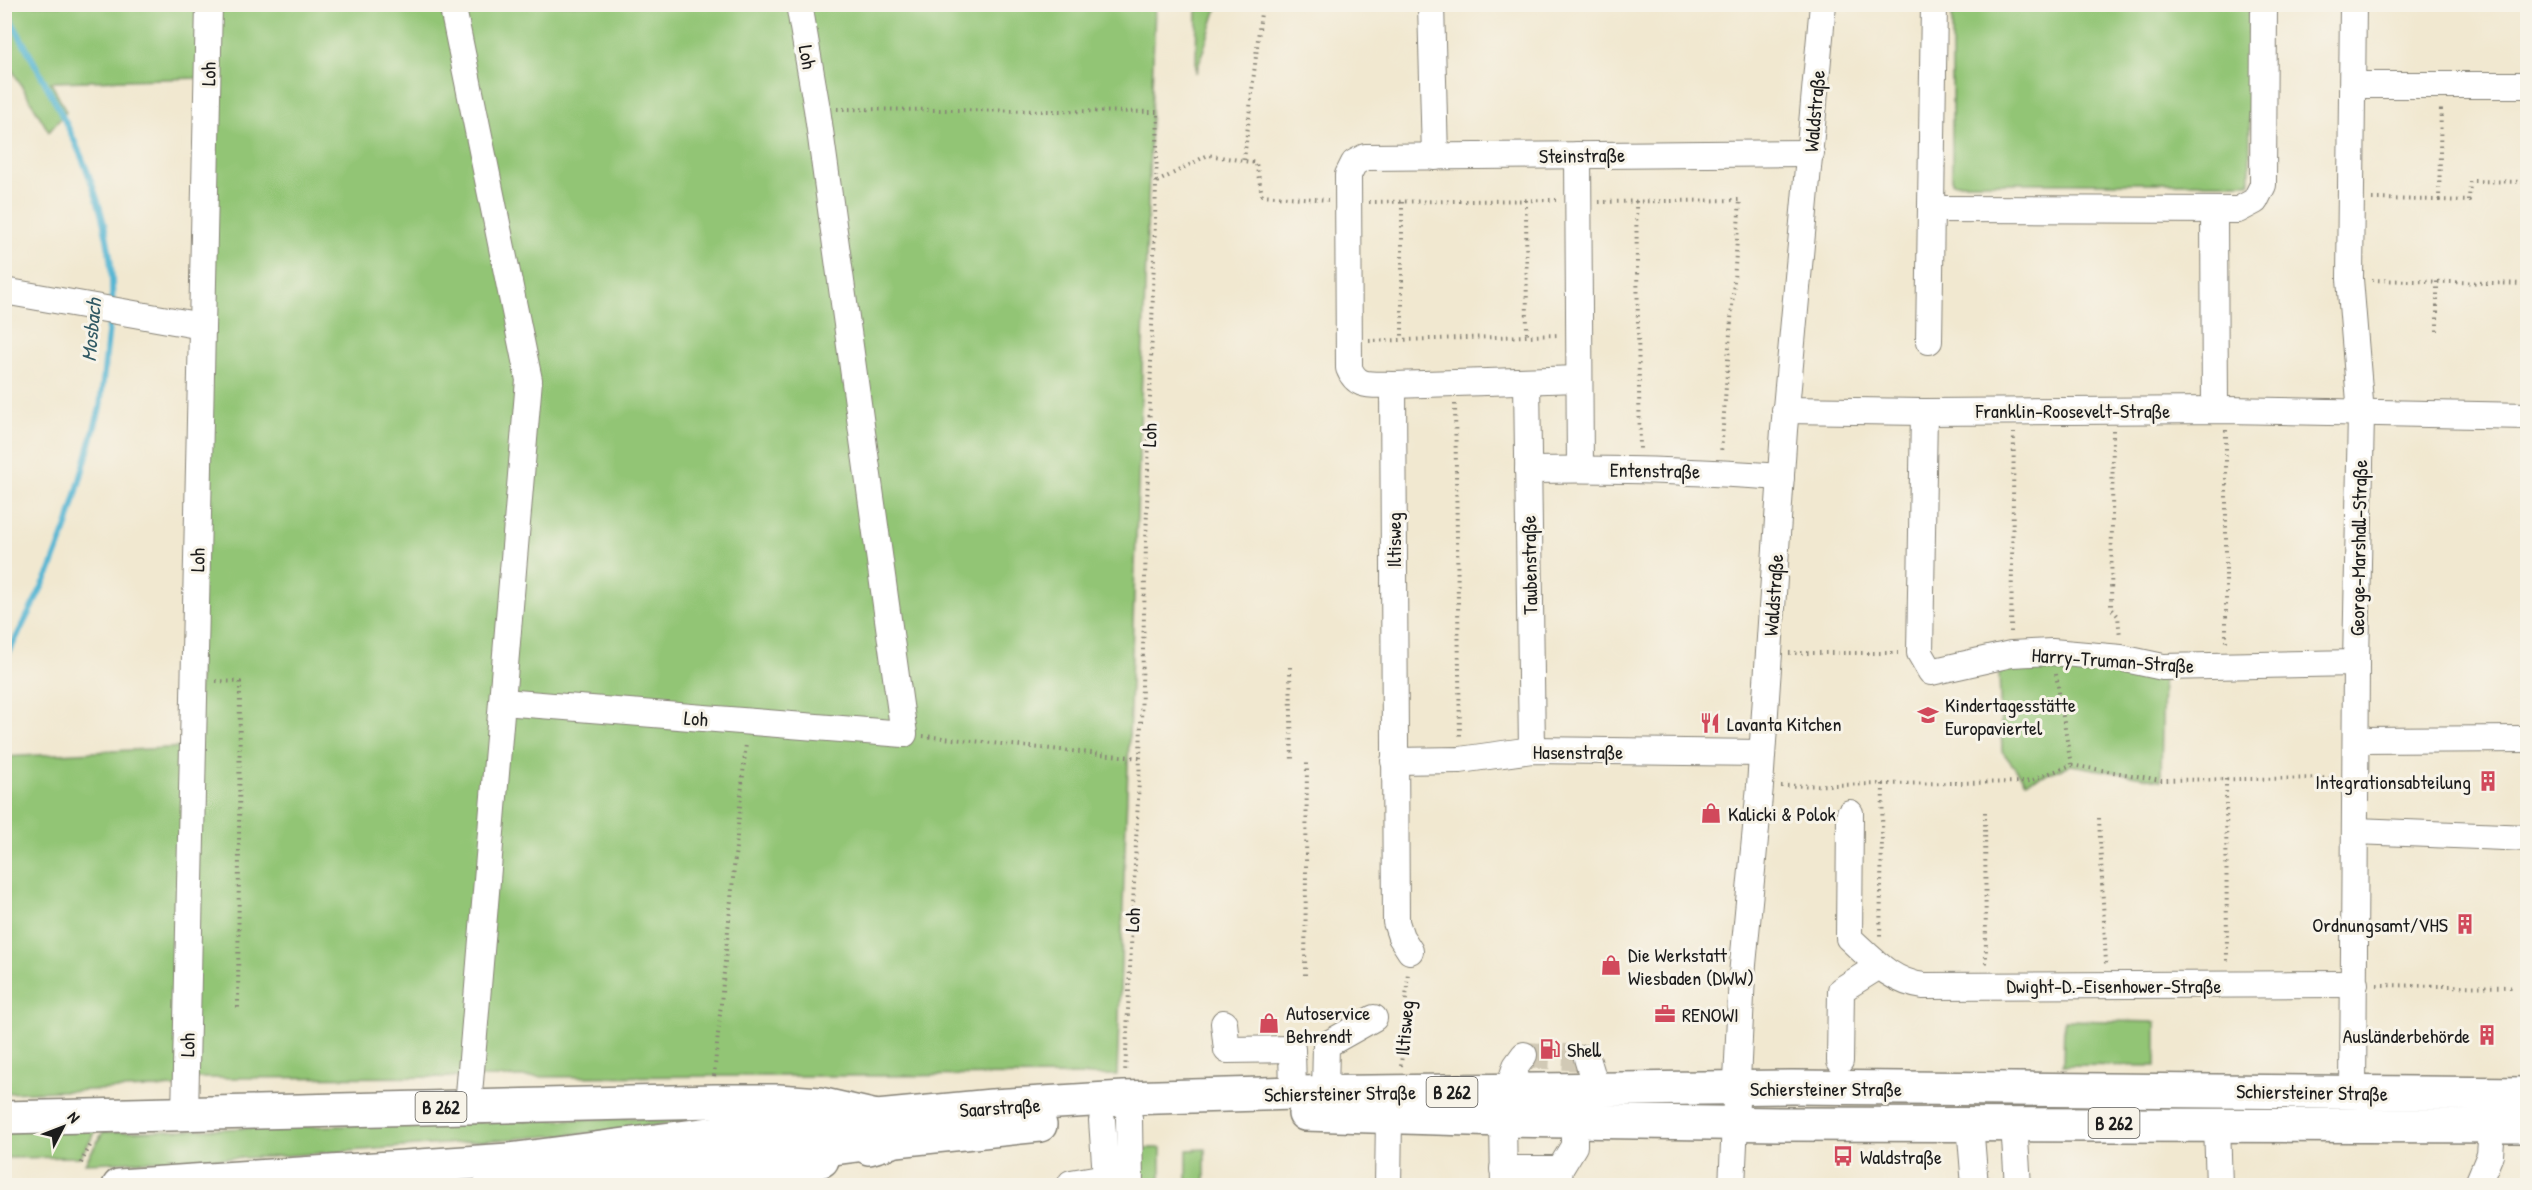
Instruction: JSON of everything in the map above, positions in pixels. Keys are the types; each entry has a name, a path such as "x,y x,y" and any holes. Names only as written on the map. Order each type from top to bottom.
{"main road":[{"name":"Schiersteiner Straße","path":"1118,1112 1389,1117 1505,1106 1597,1091 1840,1087 2528,1094"},
{"name":"Schiersteiner Straße","path":"1118,1112 1309,1093 1505,1106 1574,1122 2528,1126"},
{"name":"B 262","path":"4,1118 468,1106 778,1101 820,1104 886,1129"},
{"name":"Saarstraße","path":"886,1129 992,1106 1118,1112"},
{"name":"B 262","path":"120,1185 509,1160 748,1130 886,1129"},
{"name":"B 262","path":"490,1185 634,1171 886,1129"},
{"name":"B 262","path":"728,1185 886,1129"}],"street":[{"name":"Loh","path":"185,1115 209,4"},
{"path":"452,4 529,380 468,1106"},
{"name":"Loh","path":"503,702 904,734 817,109 799,4"},
{"path":"1431,4 1435,157"},
{"name":"Waldstraße","path":"1732,1185 1742,975 1762,753 1785,410 1811,153 1823,4"},
{"path":"1929,340 1934,4"},
{"path":"1931,209 2238,210 2255,201 2263,185 2264,4"},
{"name":"George-Marshall-Straße","path":"2353,4 2350,279 2361,414 2356,663 2353,1093"},
{"path":"2353,85 2528,85"},
{"name":"Steinstraße","path":"1348,202 1348,175 1354,163 1365,157 1811,153"},
{"path":"1578,156 1580,469"},
{"path":"1348,202 1349,368 1353,378 1362,384 1393,385 1579,379"},
{"path":"2214,210 2220,410"},
{"path":"4,291 202,326"},
{"name":"Taubenstraße","path":"1527,381 1532,750"},
{"name":"Iltisweg","path":"1393,385 1396,922 1401,937 1410,951"},
{"name":"Franklin-Roosevelt-Straße","path":"1785,410 1924,412 2220,410 2528,416"},
{"path":"1924,412 1925,662"},
{"name":"Entenstraße","path":"1528,470 1720,472 1781,477"},
{"name":"Harry-Truman-Straße","path":"1925,662 2052,652 2121,658 2163,667 2356,663"},
{"path":"2356,740 2528,739"},
{"name":"Hasenstraße","path":"1394,761 1460,760 1532,750 1762,753"},
{"name":"Dwight-D.-Eisenhower-Straße","path":"1850,813 1849,938 1891,976 1910,984 1986,986 2355,984"},
{"path":"2356,831 2528,838"},
{"path":"1840,1061 1840,990 1879,966"},
{"path":"1309,1093 1326,1045 1374,1018"},
{"path":"1224,1023 1227,1050 1292,1049 1309,1093"},
{"path":"1524,1055 1519,1059 1505,1106 1504,1177 1559,1177 1574,1146 1574,1122"},
{"path":"1587,1058 1597,1091"},
{"path":"1071,1183 1106,1177 1118,1112"},
{"path":"1118,1112 1130,1185"},
{"path":"1388,1185 1389,1117"},
{"path":"1970,1124 1975,1185"},
{"path":"2014,1124 2017,1173"},
{"path":"2217,1125 2219,1185"},
{"path":"2477,1185 2490,1155 2492,1127"}],"path":[{"path":"1244,160 1262,4"},
{"path":"2439,200 2441,85"},
{"name":"Loh","path":"817,109 1158,112 1140,758 1118,1112"},
{"path":"1156,182 1208,155 1256,163 1262,195 1348,202 1740,200 1720,472"},
{"path":"2351,198 2469,201 2470,181 2528,182"},
{"path":"1526,200 1527,336"},
{"path":"1636,201 1640,470"},
{"path":"1402,202 1402,340"},
{"path":"2350,279 2528,284"},
{"path":"2438,281 2438,331"},
{"path":"1349,341 1578,335"},
{"path":"1455,383 1460,760"},
{"path":"2011,654 2014,410"},
{"path":"2113,410 2111,608 2118,616 2121,658"},
{"path":"2220,410 2226,667"},
{"path":"2052,652 2071,765"},
{"path":"1787,653 1925,662"},
{"path":"1290,667 1292,763"},
{"path":"194,680 240,682 238,1009"},
{"path":"714,1077 748,722"},
{"path":"904,734 1140,758"},
{"path":"1305,975 1307,763"},
{"path":"1883,784 2026,782 2071,765 2161,780 2356,777"},
{"path":"2226,779 2227,985"},
{"path":"1985,812 1986,986"},
{"path":"2099,818 2107,985"},
{"path":"2355,984 2512,987"},
{"name":"Iltisweg","path":"1401,1071 1408,985"},
{"path":"81,1163 95,1137"}],"green space":[{"path":"5,5 206,5 200,78 51,82 66,112 49,132 5,58"},
{"path":"210,5 1155,5 1117,1075 192,1078"},
{"path":"1197,5 1218,5 1196,73"},
{"path":"1952,5 2249,5 2250,183 1952,183"},
{"path":"2011,654 2163,667 2161,780 2071,765 2026,782 2002,751 1999,672"},
{"path":"184,747 179,1087 5,1093 5,757"},
{"path":"2064,1020 2156,1022 2156,1066 2063,1065"},
{"path":"738,1115 591,1133 269,1157 85,1163 103,1132"},
{"path":"4,1128 98,1128 80,1157 5,1158"},
{"path":"1139,1148 1161,1148 1161,1185 1134,1185"},
{"path":"1205,1149 1205,1185 1187,1185 1187,1150"}],"waterway":[{"name":"Mosbach","path":"4,7 61,113 93,187 104,225 111,264 112,304"},
{"name":"Mosbach","path":"4,662 50,571 68,523 100,408 110,317"}],"tunnel":[{"path":"1524,1055 1587,1058"}],"place":[{"name":"Kindertagesstätte Europaviertel","path":"1928,715"},
{"name":"Lavanta Kitchen","path":"1710,723"},
{"name":"Integrationsabteilung","path":"2488,781"},
{"name":"Kalicki & Polok","path":"1711,813"},
{"name":"Ordnungsamt/VHS","path":"2465,924"},
{"name":"Die Werkstatt Wiesbaden (DWW)","path":"1611,965"},
{"name":"RENOWI","path":"1665,1014"},
{"name":"Autoservice Behrendt","path":"1269,1023"},
{"name":"Ausländerbehörde","path":"2487,1035"},
{"name":"Shell","path":"1550,1049"},
{"name":"Waldstraße","path":"1843,1156"}]}
